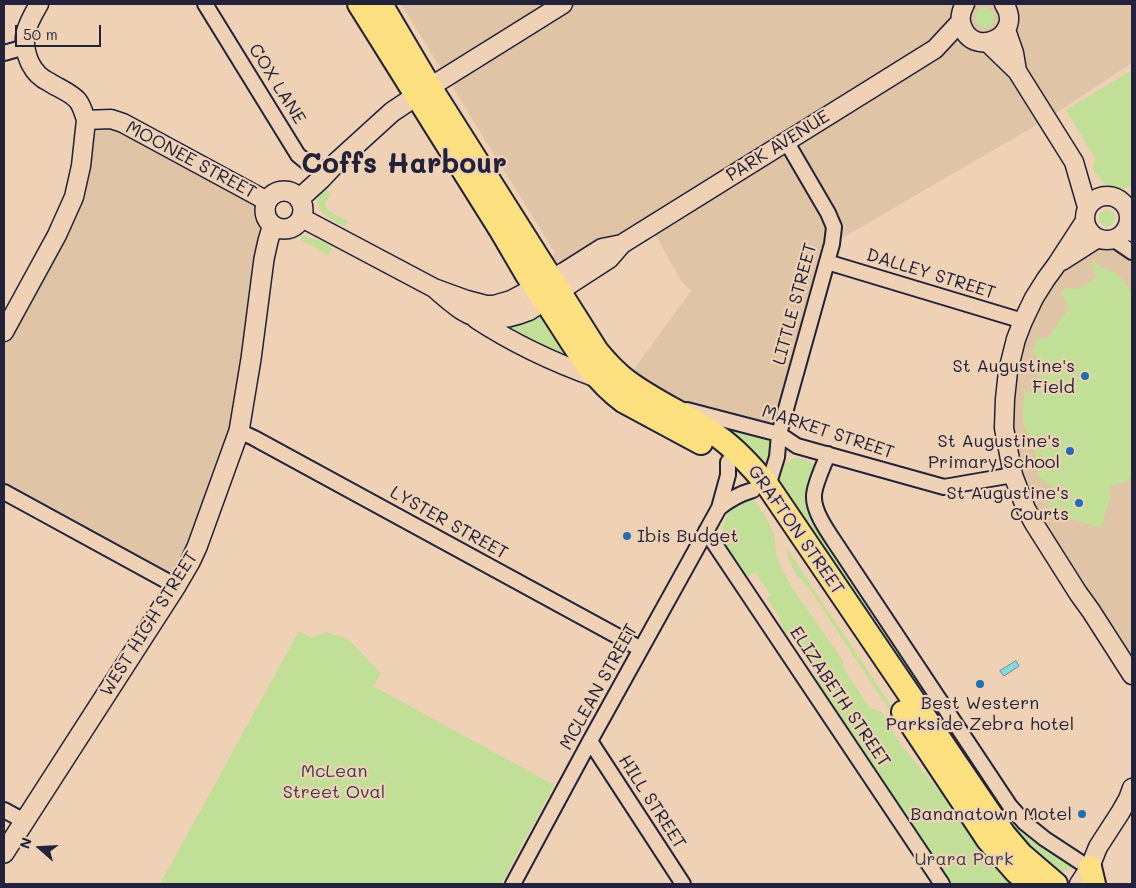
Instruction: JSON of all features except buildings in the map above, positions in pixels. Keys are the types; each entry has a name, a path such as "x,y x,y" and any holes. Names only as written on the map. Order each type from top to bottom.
{"highway":[{"name":"GRAFTON STREET","path":"359,4 423,92 547,290 580,355 597,378 624,401 702,444 760,488 1004,834 1021,854 1056,884"},
{"name":"GRAFTON STREET","path":"381,4 423,92"},
{"name":"GRAFTON STREET","path":"547,290 608,364 626,380 716,434 739,453 779,523 983,833 1023,880"}],"main road":[{"path":"300,199 392,112 423,92"},
{"path":"283,191 295,194 300,199 303,208 302,218 294,227 289,229 274,228 265,213 267,201 277,192 283,191"},
{"name":"WEST HIGH STREET","path":"4,853 176,586 197,547 240,431 264,259 271,231 274,228"}],"street":[{"path":"4,332 57,235 74,197 86,120 78,101 38,74 33,68 24,47 26,30 39,4"},
{"name":"COX LANE","path":"205,4 298,155 309,164 329,171"},
{"path":"423,92 563,4"},
{"path":"964,8 963,28 966,34 980,41 1018,71"},
{"name":"PARK AVENUE","path":"935,49 964,8"},
{"path":"1009,13 1018,71 1074,162 1126,211"},
{"name":"PARK AVENUE","path":"434,288 486,305 494,305 547,290 609,259 622,244 935,49 995,40 1001,36 1009,13"},
{"path":"4,52 24,47"},
{"name":"MOONEE STREET","path":"86,120 111,119 124,124 267,201"},
{"name":"LITTLE STREET","path":"760,488 777,458 779,434 832,244 834,227 828,213 786,141"},
{"path":"1074,162 1086,214 1087,227 1091,233 1132,252"},
{"path":"1126,211 1096,198 1057,264 1034,298 1016,339 1008,371 1004,428 1013,475 1022,501 1035,526 1132,675"},
{"path":"1057,264 1105,238 1119,236 1124,231 1126,211"},
{"path":"302,218 434,288"},
{"name":"DALLEY STREET","path":"827,262 1023,321"},
{"name":"PARK AVENUE","path":"434,288 461,310 469,314 480,318 501,319 529,311 547,290"},
{"path":"469,314 530,350 597,378"},
{"name":"MARKET STREET","path":"662,403 779,434 796,446 944,487 1013,475"},
{"name":"LYSTER STREET","path":"240,431 641,649"},
{"name":"GRAFTON STREET","path":"828,454 814,495 815,505 840,550 1010,806 1024,823 1088,869"},
{"name":"MCLEAN STREET","path":"513,884 719,508 728,475 728,462"},
{"name":"MCLEAN STREET","path":"719,508 740,493 760,488"},
{"path":"4,492 176,586"},
{"name":"ELIZABETH STREET","path":"706,531 942,884"},
{"name":"HILL STREET","path":"590,741 682,884"},
{"path":"1066,884 1088,869 1128,799 1132,788"},
{"path":"4,810 24,821"}],"shaded area":[{"path":"401,4 1132,4 1132,63 1047,119 832,244 779,434 662,403 626,380 691,291 682,282 650,226 573,279 543,265 555,253"},
{"path":"111,119 265,207 267,219 271,224 239,431 176,586 4,492 4,332 57,235 86,120"},
{"name":"St Augustine's Primary School","path":"1113,239 1132,252 1132,675 1026,509 1005,399 1034,298 1080,250"}],"green space":[{"path":"981,8 989,8 995,14 995,22 989,28 981,28 975,22 975,14"},
{"path":"1132,70 1132,185 1126,188 1115,189 1105,184 1093,170 1095,158 1066,110"},
{"path":"325,186 331,195 325,204 326,208 348,221 345,227 326,216 318,206 320,194"},
{"path":"1107,210 1113,212 1115,218 1113,224 1107,226 1101,224 1099,218 1101,212"},
{"path":"301,235 322,241 333,247 328,255 299,239"},
{"name":"St Augustine's Field","path":"1094,261 1101,267 1118,275 1132,292 1132,476 1127,482 1111,485 1109,494 1111,495 1101,528 1046,511 1053,488 1038,476 1034,448 1023,423 1024,392 1033,391 1043,361 1033,353 1037,337 1047,339 1068,309 1061,292 1065,288 1077,289 1096,277 1091,264"},
{"path":"543,313 567,351 570,360 497,326 519,324"},
{"path":"719,424 763,435 770,440 774,448 768,472"},
{"path":"795,458 805,459 813,464 806,501 809,512 852,584 1009,817 1028,836 1071,866 1071,869 1061,873 1025,846 780,486 780,468"},
{"name":"Urara Park","path":"742,499 749,499 756,503 765,516 774,534 776,552 782,570 843,661 843,667 869,707 882,712 902,746 1017,884 951,884 813,676 817,669 792,630 785,634 779,617 767,598 771,595 755,572 747,577 726,546 723,530 726,518 733,506"},
{"path":"786,547 938,777 920,757 809,588 797,575 791,565"},
{"name":"McLean Street Oval","path":"299,631 312,638 326,632 347,638 381,673 373,686 554,785 501,884 160,884"}],"water":[{"path":"1016,661 1019,666 1004,676 1000,671"}],"place":[{"name":"St Augustine's Field","path":"1085,376"},
{"name":"St Augustine's Primary School","path":"1070,451"},
{"name":"St Augustine's Courts","path":"1079,503"},
{"name":"Ibis Budget","path":"627,536"},
{"name":"Best Western Parkside Zebra hotel","path":"980,684"},
{"name":"Bananatown Motel","path":"1082,814"}],"district":[{"name":"Coffs Harbour","path":"404,164"}]}
